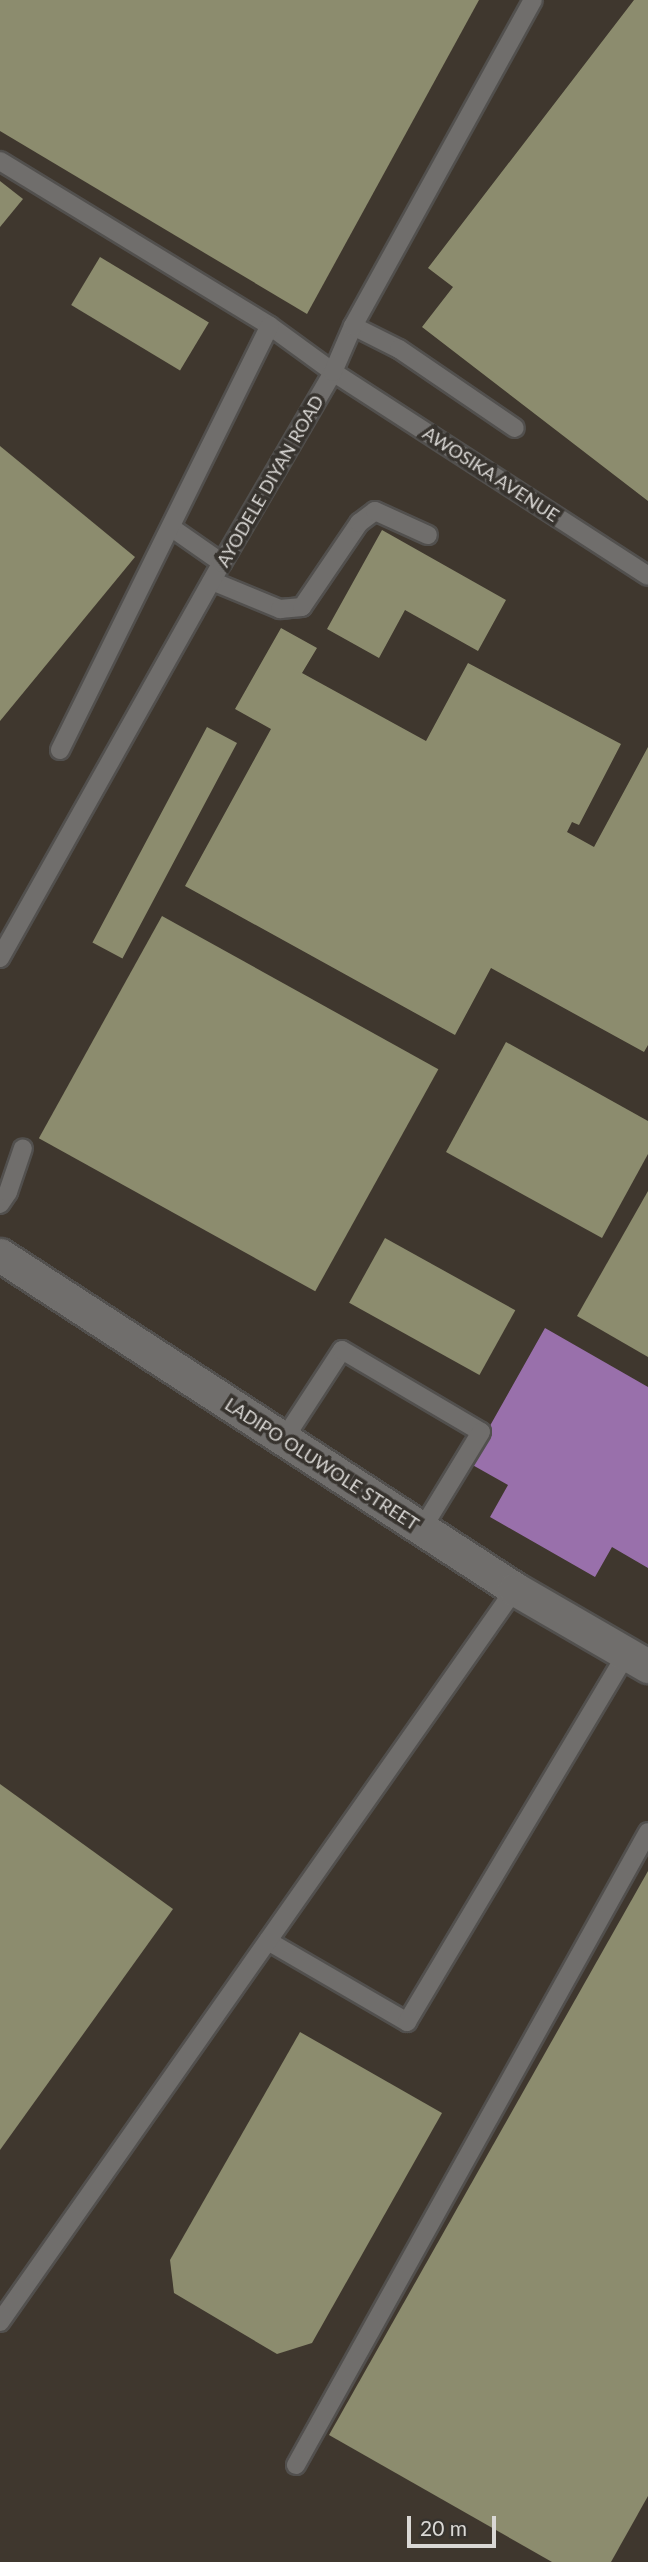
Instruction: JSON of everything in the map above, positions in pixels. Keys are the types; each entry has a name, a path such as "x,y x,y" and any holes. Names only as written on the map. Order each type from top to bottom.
{"street":[{"name":"LADIPO OLUWOLE STREET","path":"0,1255 515,1589 637,1660"}],"lane":[{"name":"AYODELE DIYAN ROAD","path":"0,958 8,926 333,372 353,326 533,0"},
{"name":"AWOSIKA AVENUE","path":"0,161 270,326 333,372 648,576"},
{"path":"60,750 270,326"},
{"path":"353,326 400,349 515,428"},
{"path":"212,581 280,609 302,607 359,523 376,511 428,535"},
{"path":"172,528 222,563"},
{"path":"0,1204 8,1192 23,1148"},
{"path":"284,1440 342,1350 481,1432 422,1529"},
{"path":"0,2322 515,1589"},
{"path":"268,1941 408,2022 637,1660"},
{"path":"296,2465 648,1832"}],"shaded area":[{"path":"0,0 648,0 648,2562 0,2562"}],"building: Offices":[{"path":"545,1328 648,1387 648,1568 612,1547 595,1577 490,1517 508,1485 469,1463"}],"building: Industry":[{"path":"0,0 479,0 307,314 0,131"},
{"path":"634,0 648,0 648,501 422,327 453,287 428,268"},
{"path":"0,181 23,199 0,227"},
{"path":"100,257 209,322 180,370 71,305"},
{"path":"0,446 135,557 0,721"},
{"path":"382,530 506,600 478,651 405,610 379,658 327,629"},
{"path":"281,628 317,648 302,673 426,741 468,663 621,744 579,825 572,822 567,832 594,847 648,747 648,1045 644,1052 491,968 455,1035 185,886 271,729 235,709"},
{"path":"207,727 237,743 122,958 92,942"},
{"path":"162,916 438,1069 315,1291 39,1138"},
{"path":"506,1042 648,1121 648,1154 602,1238 446,1152"},
{"path":"648,1191 648,1357 577,1316"},
{"path":"385,1238 515,1310 479,1375 349,1303"},
{"path":"0,1784 173,1909 0,2150"},
{"path":"648,1871 648,2496 611,2562 552,2562 329,2435"},
{"path":"300,2032 442,2113 312,2343 277,2354 174,2293 170,2260"}]}
